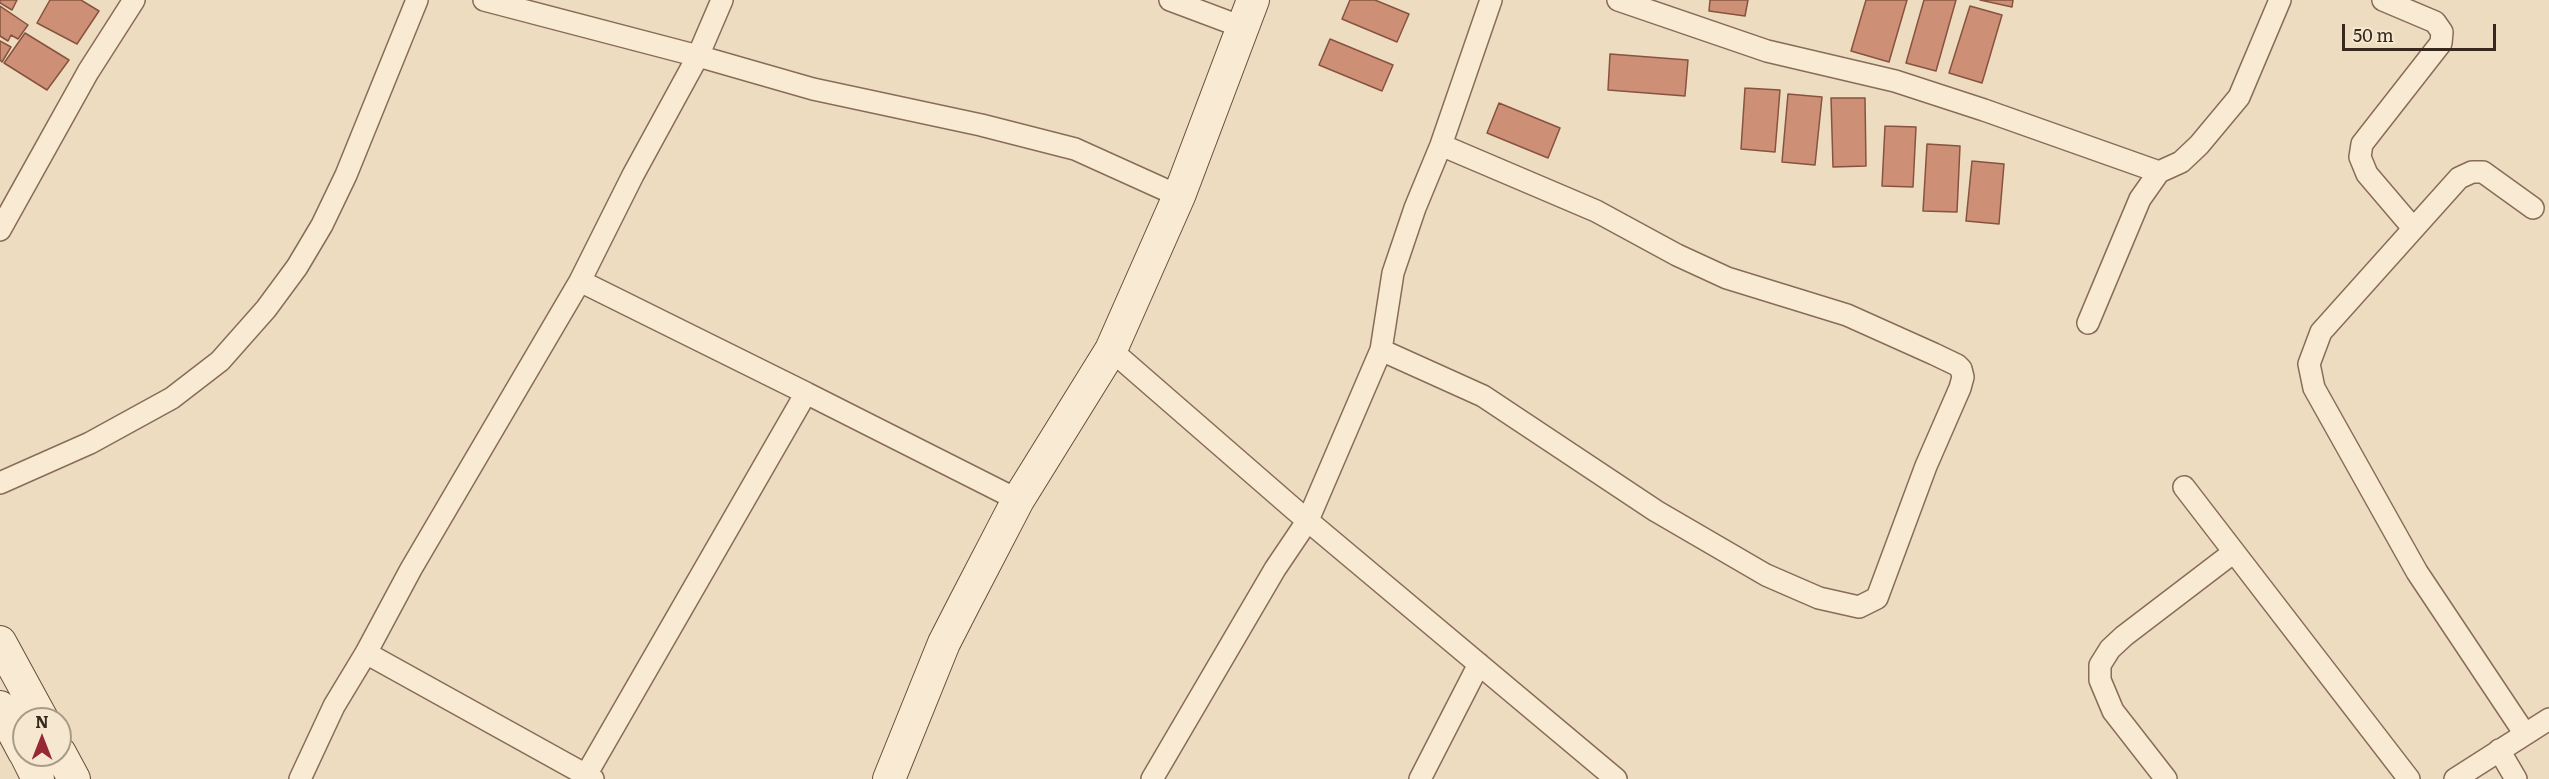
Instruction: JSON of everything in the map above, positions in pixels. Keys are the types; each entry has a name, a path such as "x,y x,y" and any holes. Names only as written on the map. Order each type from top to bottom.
{"street":[{"path":"0,230 88,72 134,0"},
{"path":"0,483 90,443 172,398 220,361 266,309 297,267 322,225 346,175 417,0"},
{"path":"484,0 813,88 981,125 1075,149 1179,195"},
{"path":"300,779 334,706 366,653 411,569 580,281 633,175 698,56 722,0"},
{"path":"889,779 944,643 1018,500 1111,350 1179,195 1248,14 1170,0"},
{"path":"1152,779 1275,569 1308,520 1381,350 1393,273 1415,208 1441,145 1491,0"},
{"path":"1618,0 1767,51 1906,85 2159,172"},
{"path":"2088,323 2140,199 2159,172 2181,162 2199,145 2239,97 2280,0"},
{"path":"2383,0 2435,22 2442,32 2441,43 2362,144 2360,157 2367,174 2413,228"},
{"path":"1381,350 1483,396 1656,511 1766,576 1819,598 1859,607 1877,598 1926,466 1960,388 1963,377 1961,369 1934,354 1847,315 1727,278 1596,211 1441,145"},
{"path":"2525,734 2417,572 2314,388 2309,364 2321,332 2459,178 2472,172 2483,172 2533,208"},
{"path":"580,281 1018,500"},
{"path":"1111,350 1308,520 1616,779"},
{"path":"366,653 587,778 806,393"},
{"path":"2184,487 2409,779"},
{"path":"2166,779 2113,711 2100,680 2100,665 2110,649 2124,636 2234,552"},
{"path":"0,642 35,707"},
{"path":"1420,779 1479,664"},
{"path":"0,707 12,730"},
{"path":"2455,779 2549,719"},
{"path":"2499,750 2516,779"}],"building":[{"path":"0,0 17,0 12,10 0,3"},
{"path":"50,0 81,0 99,11 77,44 37,23"},
{"path":"1350,0 1375,0 1409,14 1397,42 1342,19"},
{"path":"1710,0 1748,0 1745,16 1709,11"},
{"path":"1866,0 1907,0 1889,62 1851,51"},
{"path":"1924,0 1956,0 1936,71 1906,63"},
{"path":"1980,0 2013,0 2012,7"},
{"path":"0,6 28,25 18,39 11,35 8,41 0,36"},
{"path":"1970,6 2002,15 1982,83 1949,73"},
{"path":"25,33 69,60 47,90 4,63"},
{"path":"1330,39 1393,65 1382,91 1319,65"},
{"path":"0,41 11,47 2,62 0,60"},
{"path":"1610,54 1688,60 1685,96 1608,90"},
{"path":"1745,88 1780,90 1775,152 1741,149"},
{"path":"1788,94 1822,97 1815,165 1782,162"},
{"path":"1831,98 1865,98 1866,166 1833,167"},
{"path":"1499,103 1560,128 1548,158 1487,133"},
{"path":"1885,126 1916,127 1913,187 1882,186"},
{"path":"1927,144 1960,146 1957,212 1923,211"},
{"path":"1972,161 2004,164 1999,224 1966,221"}]}
